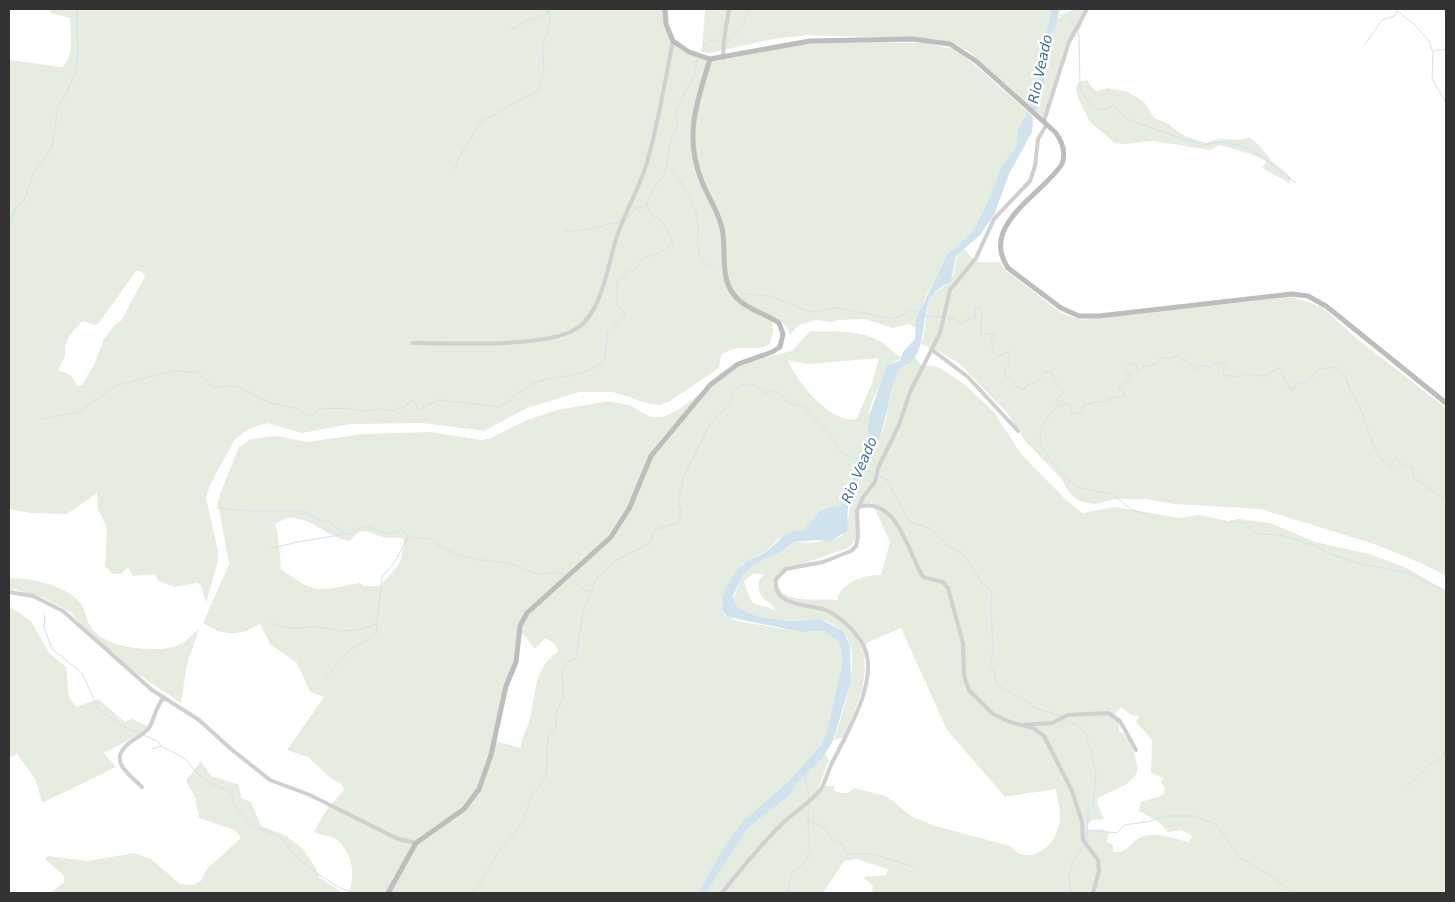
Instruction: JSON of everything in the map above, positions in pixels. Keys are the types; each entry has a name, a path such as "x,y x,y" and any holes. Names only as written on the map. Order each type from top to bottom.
{"main road":[{"path":"665,9 666,24 674,41 689,52 710,60 798,42 912,39 939,41 961,49 1045,123 1062,143 1064,157 1062,164 1003,228 1000,245 1003,262 1008,268 1060,308 1079,316 1099,316 1292,294 1308,296 1326,306 1446,403"},
{"path":"388,893 416,842 464,809 479,789 491,755 506,686 516,662 519,632 527,613 611,537 629,509 652,454 710,385 730,369 776,350 782,343 783,334 779,324 741,302 731,290 725,268 721,221 700,178 696,163 692,134 693,116 710,60"}],"street":[{"path":"723,58 729,9"},
{"path":"722,893 775,831 822,788 846,739 863,695 867,676 864,646 843,620 826,610 805,607 784,598 777,591 776,582 778,575 786,569 814,564 853,549 858,541 856,518 859,507 863,497 875,482 878,468 899,425 910,392 942,328 950,290 976,258 994,218 1030,181 1035,166 1038,139 1045,123 1069,42 1088,9"},
{"path":"413,343 496,343 530,340 565,334 585,323 594,309 618,234 647,161 674,41"},
{"path":"931,349 975,383 1018,431"},
{"path":"859,507 875,506 886,512 904,536 923,577 942,582 948,588 963,642 964,676 969,690 993,714 1033,728 1044,736 1072,791 1082,822 1083,840 1096,855 1100,865 1093,893"},
{"path":"9,592 33,596 63,611 143,682 199,720 231,750 270,780 310,796 398,840 416,842"},
{"path":"142,787 122,766 120,758 125,746 149,727 154,711 164,698"},
{"path":"1020,725 1052,723 1068,715 1108,713 1120,721 1136,750"}],"shaded area":[{"path":"48,9 663,9 664,24 675,44 708,58 797,41 923,43 953,49 967,58 1028,112 1018,129 1016,147 1001,167 990,197 973,231 947,255 925,298 915,328 909,324 893,328 864,319 832,322 817,320 799,325 790,335 787,327 776,318 772,322 773,331 770,344 758,348 740,348 728,351 721,355 719,368 670,401 660,405 647,403 613,392 579,392 527,408 484,431 422,423 352,424 302,433 267,423 249,429 235,439 210,485 206,498 218,551 218,561 206,603 201,586 198,583 174,587 158,580 155,574 133,576 128,567 121,574 112,574 105,566 107,527 98,510 97,493 67,514 31,513 9,509 9,60 62,67 66,63 71,44 70,18 51,13","holes":["136,271 141,271 145,276 121,321 116,324 104,339 93,367 82,385 77,386 71,375 58,370 65,356 65,346 70,335 82,321 95,325 99,323"]},
{"path":"705,9 1052,9 1039,60 1039,82 1028,104 968,51 955,44 935,39 808,35 773,39 710,53 702,52"},
{"path":"1077,9 1086,10 1081,27 1069,45 1046,120 1036,112 1043,90 1050,35 1058,18"},
{"path":"1088,80 1089,84 1096,91 1108,88 1128,92 1144,102 1154,118 1167,123 1184,136 1207,143 1218,139 1239,140 1249,137 1259,145 1272,161 1289,175 1291,178 1289,183 1262,168 1266,161 1251,154 1220,145 1210,150 1153,141 1125,144 1115,143 1090,122 1078,98 1076,89 1078,82"},
{"path":"965,249 972,258 980,262 1000,262 1005,270 1061,313 1082,320 1293,297 1322,307 1357,339 1446,408 1446,576 1423,564 1377,545 1261,509 1174,504 1145,499 1115,499 1094,504 1080,501 1071,495 1060,477 1025,441 1008,414 960,364 935,349 921,344 931,298 951,280 956,260"},
{"path":"810,331 848,332 866,335 875,339 902,358 887,365 870,409 866,453 863,460 855,461 856,473 839,506 826,510 803,531 778,539 767,551 743,563 721,602 724,615 737,621 802,632 824,631 839,642 843,660 826,735 821,745 788,782 743,821 721,852 698,893 349,893 352,871 346,851 336,839 314,831 328,808 344,790 342,784 329,777 308,757 287,750 324,697 310,692 297,663 270,644 260,624 245,631 232,634 218,631 203,623 229,564 218,503 239,447 251,439 276,436 307,442 362,434 431,432 482,440 491,438 527,420 557,410 608,401 629,405 651,417 663,417 678,410 741,363 792,351","holes":["879,358 872,383 857,418 848,419 837,416 816,400 798,378 788,360 808,364","286,518 303,520 334,536 350,541 363,531 381,537 402,538 404,539 402,555 394,571 380,586 364,586 359,583 318,589 302,583 281,569 275,524","519,629 535,649 545,638 555,644 558,651 550,658 540,673 521,748 495,741 507,683 516,656"]},
{"path":"914,356 921,365 938,367 964,384 994,412 1021,454 1066,500 1082,513 1115,507 1179,518 1198,515 1228,521 1238,519 1270,523 1315,542 1369,554 1405,567 1446,591 1446,893 872,893 873,886 863,877 886,875 888,869 857,859 844,861 823,893 706,893 748,828 790,795 796,785 825,754 829,760 818,789 825,786 834,786 834,790 839,793 845,793 850,792 854,788 886,796 913,817 932,825 1010,846 1017,852 1025,855 1033,855 1040,852 1052,841 1056,833 1060,816 1056,789 1005,797 947,730 901,628 868,642 864,649 865,671 862,690 845,737 834,740 846,701 852,672 850,645 845,634 840,629 819,618 799,621 760,617 738,608 732,602 743,575 755,564 785,550 793,542 826,541 843,535 855,491 882,432 887,416 891,385 900,368 907,366","holes":["872,503 890,542 881,575 854,580 843,588 837,600 794,598 780,590 776,583 782,571 848,548 856,536 857,511 861,506","753,574 765,574 759,580 760,592 776,611 754,604 744,581","1121,707 1133,716 1140,715 1136,722 1152,740 1151,773 1164,778 1161,782 1165,789 1163,795 1141,802 1139,811 1159,822 1168,832 1181,830 1193,836 1188,842 1161,835 1150,835 1139,838 1119,852 1113,852 1113,845 1107,842 1109,833 1102,829 1089,831 1086,826 1092,820 1104,819 1097,803 1098,798 1127,784 1135,776 1138,768 1131,742 1119,730 1119,720 1115,713"]},
{"path":"9,578 37,581 66,592 80,603 92,629 96,633 114,643 125,646 149,649 172,647 181,644 199,629 187,664 181,703 132,670 120,665 70,612 44,598 14,589 9,591"},
{"path":"9,606 31,621 49,653 66,667 69,697 76,707 98,699 125,722 132,719 151,728 104,753 116,767 42,803 36,780 17,754 9,758"},
{"path":"201,761 211,776 239,785 241,798 251,802 261,826 285,835 303,849 316,868 319,877 343,893 50,893 64,882 64,876 45,859 48,856 88,861 134,853 151,859 180,884 192,885 201,881 207,869 241,838 235,830 199,818 195,797 187,783 187,779"}],"water":[{"name":"Rio Veado","path":"1052,9 1060,9 1055,28 1050,35 1043,90 1036,112 1028,104 1039,82 1039,60"},
{"path":"1028,112 1033,117 1032,132 1009,174 995,213 980,235 956,256 951,281 932,296 928,305 920,346 916,355 910,363 900,368 896,377 890,393 881,434 848,508 847,531 829,542 818,540 793,542 783,551 755,564 743,575 733,596 735,605 752,614 775,619 799,621 819,618 844,632 850,646 851,681 833,741 822,759 796,785 790,795 748,828 706,893 698,893 721,852 743,821 788,782 821,745 826,735 843,660 839,642 824,631 802,632 728,617 722,605 725,590 745,562 764,553 787,534 803,531 821,510 839,506 856,473 855,461 863,460 866,455 869,416 887,365 900,361 903,352 915,339 916,319 939,271 947,255 973,231 990,197 1001,167 1016,147 1018,129"}],"waterway":[{"path":"9,224 16,207 24,201 33,174 52,147 58,106 63,100 75,74 78,56 77,9"},
{"path":"510,29 547,13 547,9"},
{"path":"454,170 463,150 482,121 539,90 544,69 542,47 550,24 549,9"},
{"path":"727,42 742,27 749,9"},
{"path":"1059,16 1079,9"},
{"path":"1395,9 1414,24 1429,41 1433,54 1432,78 1446,103"},
{"path":"1365,44 1382,20 1394,16 1397,12"},
{"path":"1068,15 1075,27"},
{"path":"1077,30 1079,36 1080,87 1092,105 1103,110 1114,105 1125,118 1204,145 1222,142 1243,146 1261,156 1296,183"},
{"path":"701,51 710,40 721,42"},
{"path":"1433,51 1446,49"},
{"path":"565,231 588,229 625,221 635,209 646,205 657,183 665,173 670,143 677,126 676,109 695,74 698,56"},
{"path":"667,166 681,182 691,200 698,222 698,251 706,263 714,269"},
{"path":"43,419 79,412 115,386 172,371 197,372 213,387 236,386 270,403 295,408 306,415 313,415 318,409 348,408 362,411 380,409 390,411 405,407 410,401 415,402 418,410 438,400 500,407 525,388 535,383 589,370 605,359 607,332 626,314 617,305 617,280 621,280 629,269 633,271 637,268 642,258 658,254 673,243 662,221 653,216 646,205"},
{"path":"745,294 771,296 810,312 838,308 893,319 911,310 920,311"},
{"path":"948,319 952,318 963,324 969,319 975,318 975,308 979,307 982,312 981,335 994,333 995,337 991,340 994,352 998,356 1009,352 1009,364 1005,370 1006,377 1012,379 1015,385 1024,390 1026,386 1039,380 1043,372 1051,372 1058,387 1064,393 1057,398 1058,403"},
{"path":"925,316 941,317"},
{"path":"1155,519 1147,514 1132,510 1112,494 1080,488 1065,478 1042,448 1040,442 1042,425 1058,404 1061,407 1064,403 1071,406 1071,413 1081,413 1085,403 1087,405 1097,401 1105,403 1111,398 1124,396 1125,394 1118,388 1131,379 1130,373 1126,374 1125,372 1131,363 1137,365 1138,372 1143,367 1157,364 1160,358 1171,358 1178,355 1195,369 1201,365 1211,367 1214,362 1219,364 1226,362 1228,366 1224,367 1223,375 1235,377 1245,374 1264,376 1279,368 1289,388 1293,391 1296,383 1308,382 1317,370 1335,367 1346,378 1377,453 1383,461 1391,468 1393,460 1397,459 1404,465 1413,468 1413,477 1446,500"},
{"path":"471,893 482,881 495,857 524,820 531,795 539,787 546,775 548,737 556,727 556,714 563,698 562,672 569,661 576,659 583,611 598,576 604,574 611,563 649,544 655,530 679,522 681,511 678,502 684,476 709,426 730,403 733,394 740,385 754,385 766,393 775,390 789,403 804,407 828,432 843,454 859,459"},
{"path":"865,470 873,474"},
{"path":"878,476 886,479 909,521 929,528 948,546 964,554 982,583 992,592 990,607 994,650 989,666 993,669 997,685 1027,701 1035,708 1062,716 1067,721 1079,726 1086,734 1096,772 1093,805 1088,813 1087,842"},
{"path":"217,508 250,511 303,511 321,521 328,521 344,533"},
{"path":"1231,521 1245,523 1257,534 1280,535 1299,540 1305,544 1313,544 1330,554 1361,564 1407,573 1446,591"},
{"path":"272,548 352,533 362,526 387,534 401,530 411,538 429,538 448,551 458,555 512,564 533,573 560,573 564,575"},
{"path":"324,679 350,650 376,634 382,577 396,560 408,537"},
{"path":"569,578 584,590 592,591"},
{"path":"45,615 44,627 52,649 82,673 98,709 126,728 140,733"},
{"path":"271,623 287,628 321,627 341,631 357,630 377,624"},
{"path":"143,735 157,741 161,746 186,759 206,781 229,791 233,797 234,805 251,825 279,836 285,841 292,853 315,872 340,888 354,893"},
{"path":"152,749 161,746"},
{"path":"1407,786 1433,762 1443,757 1446,749"},
{"path":"805,775 809,798"},
{"path":"787,893 791,873 802,865 810,853 808,817 810,802"},
{"path":"1089,830 1117,833 1124,825 1168,816 1196,816 1217,825 1239,857 1272,876 1291,893"},
{"path":"808,819 826,829 832,839 843,845 847,854 872,854 914,867"},
{"path":"1072,893 1069,879 1071,867 1076,856 1085,846"}]}
